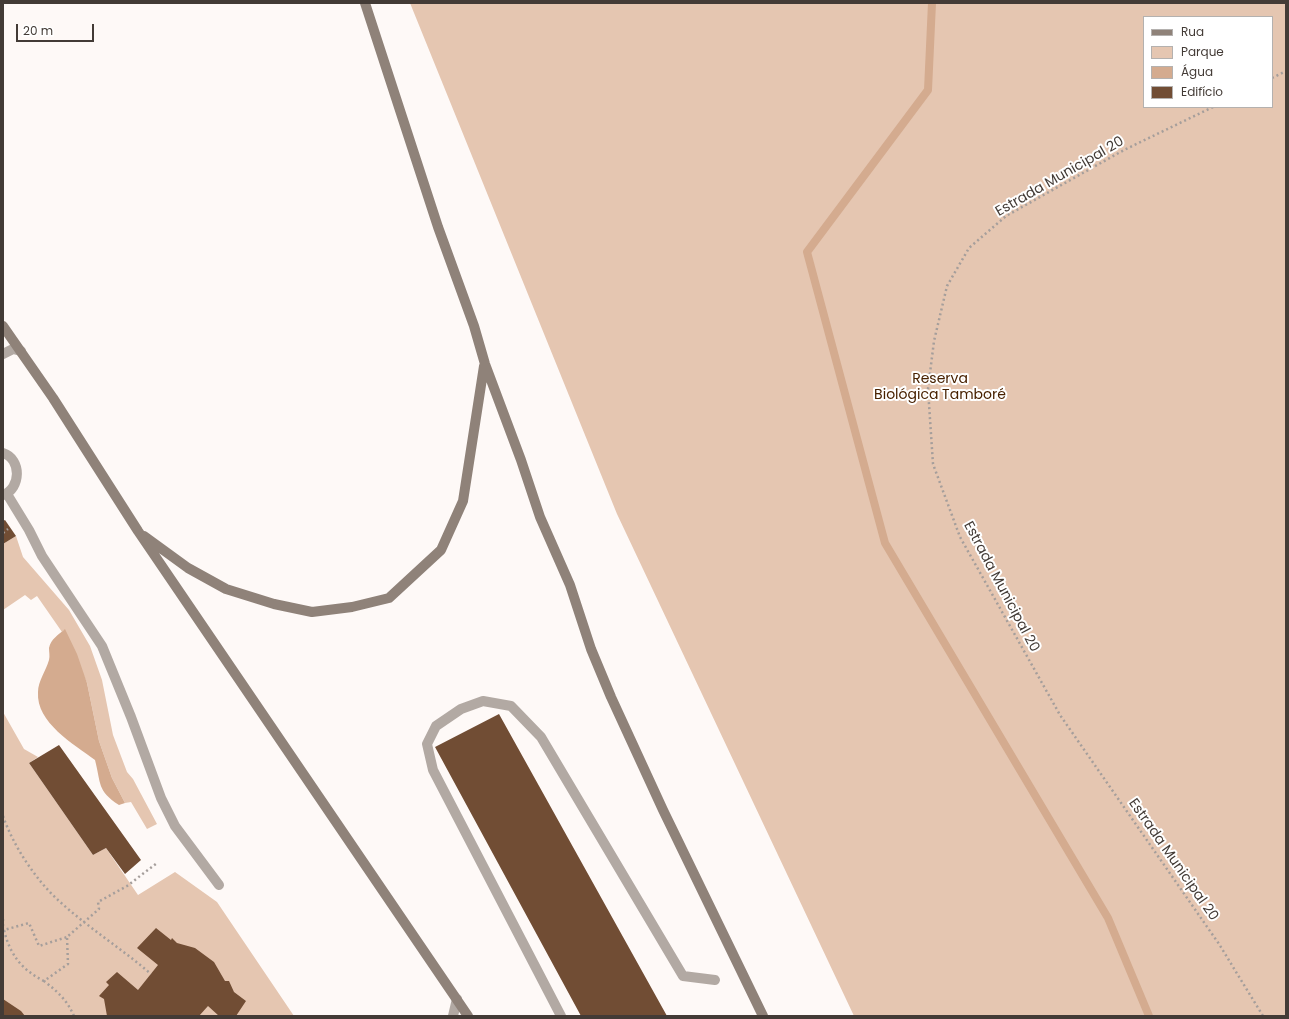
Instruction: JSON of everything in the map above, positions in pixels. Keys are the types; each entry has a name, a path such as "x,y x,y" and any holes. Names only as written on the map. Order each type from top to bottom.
{"main road":[{"path":"365,3 438,227 474,326 485,364 521,460 540,517 570,585 591,649 611,697 763,1016"},
{"path":"3,326 53,398 138,532 468,1016"},
{"path":"138,532 188,568 226,589 274,604 312,612 352,607 389,598 441,550 463,501 485,364"}],"lane":[{"path":"3,354 13,349 21,351"},
{"path":"3,453 7,454 15,462 18,473 15,485 5,495 29,530 42,556 102,646 131,717 161,798 176,826 219,885"},
{"path":"561,1016 433,770 427,744 436,726 461,709 483,701 511,706 541,737 683,976 715,980"},
{"path":"453,1016 457,999"}],"path":[{"path":"1273,78 1286,71"},
{"name":"Estrada Municipal 20","path":"1211,108 1124,150 1006,216 969,248 947,286 934,341 928,389 933,464 960,537 1060,715 1219,944 1263,1016"},
{"path":"3,816 15,844 38,877 57,900 152,974"},
{"path":"4,931 30,923 39,946 67,937 85,923 99,909 98,902 127,886 158,863"},
{"path":"3,920 6,939 16,959 28,973 44,981 59,992 68,1003 74,1016"},
{"path":"44,981 68,964 67,937"}],"green space":[{"name":"Reserva Biológica Tamboré","path":"410,3 1286,3 1286,1016 854,1016 617,514"},
{"path":"16,536 23,557 69,610 90,646 102,680 113,735 127,772 133,779 157,824 147,829 131,802 125,803 112,778 99,741 87,683 64,630 62,632 37,596 31,600 25,595 3,610 3,544"},
{"path":"3,712 24,749 38,757 29,763 93,855 106,848 138,895 175,872 217,902 294,1016 3,1016"}],"water":[{"path":"65,629 77,654 87,683 99,741 112,778 125,803 119,805 103,791 99,781 95,760 58,732 43,713 39,703 38,688 49,660 49,648 51,642"}],"building":[{"path":"5,520 16,536 3,544 3,521"},
{"path":"499,714 667,1016 581,1016 435,747"},
{"path":"59,745 141,860 125,874 106,848 93,855 29,763"},
{"path":"156,928 171,940 172,938 177,943 195,948 214,962 225,981 229,981 234,992 246,1001 236,1016 219,1016 208,1006 199,1016 107,1016 104,999 99,996 109,985 106,982 117,972 138,990 158,965 137,948"},
{"path":"3,999 21,1011 25,1016 3,1016"}],"waterway":[{"path":"932,3 928,90 807,252 885,543 1108,918 1149,1016"}]}
